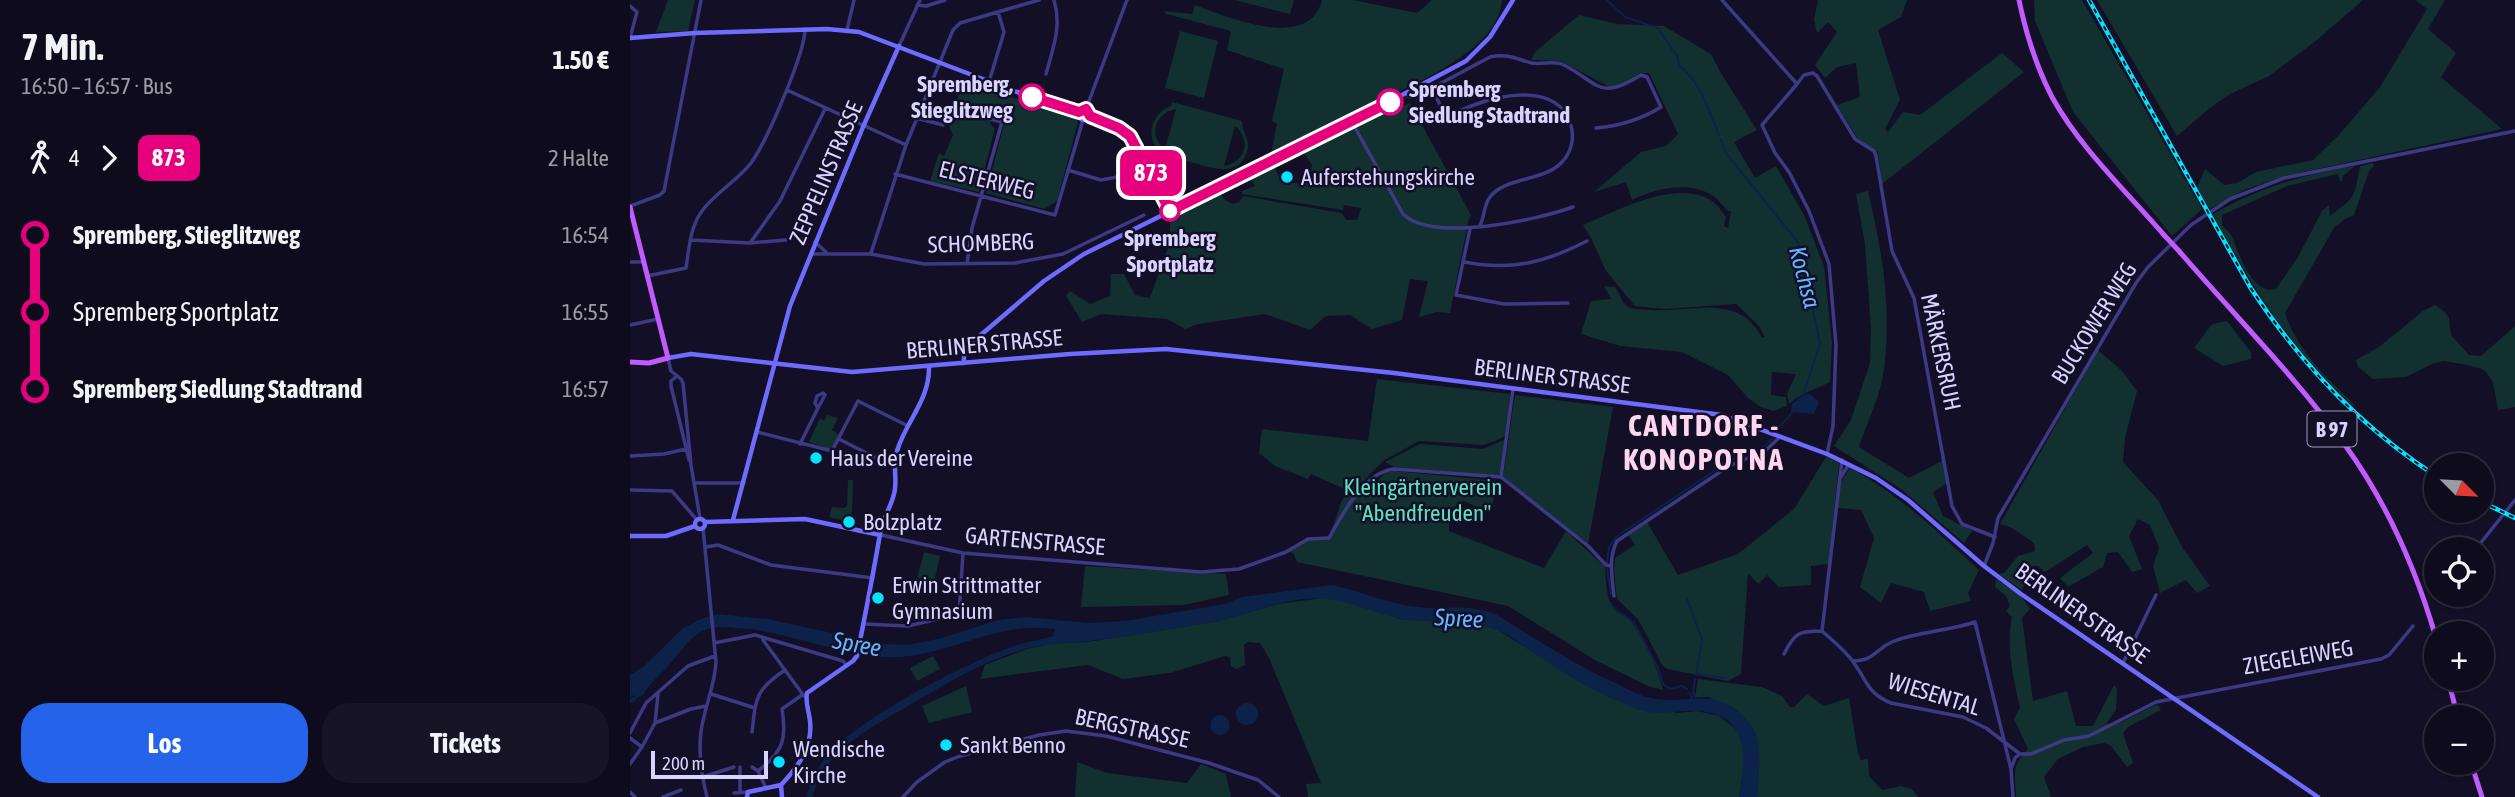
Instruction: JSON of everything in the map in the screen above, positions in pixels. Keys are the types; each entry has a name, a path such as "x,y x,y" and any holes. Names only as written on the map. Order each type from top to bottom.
{"main road":[{"name":"B 97","path":"2019,0 2044,81 2061,113 2084,143 2272,356 2351,454 2395,528 2431,621"},
{"path":"630,206 668,358 649,363 630,362"},
{"path":"2475,775 2482,797"}],"street":[{"path":"630,206 664,191 701,0"},
{"path":"847,30 854,0"},
{"name":"ZEPPELINSTRASSE","path":"733,520 790,306 863,127 920,0"},
{"path":"917,5 926,6 945,0"},
{"path":"871,254 895,174 938,63 956,26 1040,0"},
{"path":"1046,74 1058,29 1054,0"},
{"path":"630,6 637,12 630,38 695,33 847,30 868,34 989,82 1079,112 1086,109 1127,0"},
{"path":"964,363 964,353 969,345 1061,268 1466,61 1481,49 1513,0"},
{"path":"1722,0 1797,84 1762,125 1809,211 1829,264 1836,345 1833,426 1827,454"},
{"path":"989,82 1004,32 998,12"},
{"path":"647,276 686,268 694,227 702,211 730,185 758,152 787,90 806,29"},
{"path":"1406,93 1414,97 1490,57 1507,55 1532,63 1558,63 1603,89 1618,88 1641,75 1647,77 1661,107 1634,120 1596,128"},
{"name":"MÄRKERSRUH","path":"1797,84 1808,73 1817,76 1855,139 1874,151 1892,251 1914,298 1952,506 1962,524 1994,537"},
{"path":"1433,88 1441,108 1448,114 1492,100 1529,96 1552,101 1564,111 1570,121 1572,142 1564,160 1546,173 1495,191 1488,199 1479,227"},
{"path":"787,90 906,145"},
{"path":"750,243 780,201 825,109"},
{"path":"1086,109 1090,116 1126,132 1135,142 1170,211"},
{"path":"1079,112 1083,120 1090,116"},
{"path":"916,118 943,125"},
{"path":"967,264 972,228 1002,122 986,118"},
{"name":"ELSTERWEG","path":"895,174 1055,215 1083,120"},
{"path":"1352,121 1399,207 1409,219 1470,229 1528,220 1573,207"},
{"name":"BUCKOWER WEG","path":"1984,566 1998,517 2136,284 2166,248 2192,225 2230,199 2284,178 2515,131"},
{"path":"2509,132 2515,137"},
{"path":"1068,170 1101,180 1150,171"},
{"name":"SCHOMBERG","path":"811,254 871,254 924,264 1015,263 1063,254 1144,215"},
{"path":"1470,229 1456,295 1504,304 1568,303"},
{"path":"691,240 750,243 786,240"},
{"path":"1464,262 1489,266 1527,265 1587,241"},
{"path":"815,242 826,252"},
{"path":"630,262 644,262"},
{"path":"630,325 658,319"},
{"name":"BERLINER STRASSE","path":"668,358 691,354 852,372 1166,349 1394,373 1722,415 1842,460 1876,478 1908,500 1984,566 2318,797"},
{"path":"668,358 671,371 683,383 699,522"},
{"path":"758,771 771,761 785,736 782,709 847,666 857,656 880,535 894,493 894,464 898,446 925,395 929,366"},
{"path":"677,376 671,386 691,461"},
{"path":"1513,389 1501,477 1588,546 1606,565 1611,566"},
{"path":"757,432 832,451 858,401 908,426"},
{"path":"800,444 818,408"},
{"path":"1614,596 1611,566 1613,549 1621,538 1729,466 1765,450 1781,436"},
{"path":"839,439 888,464 894,464"},
{"path":"630,456 664,454 686,449"},
{"path":"1784,654 1794,637 1802,631 1822,631 1842,460"},
{"path":"1839,479 1849,464"},
{"name":"GARTENSTRASSE","path":"630,538 666,536 699,522 805,519 963,553 1201,572 1239,569 1286,552 1308,540 1329,538 1347,504 1385,470 1501,477"},
{"path":"694,483 744,484"},
{"path":"630,490 672,491 703,528 706,584 716,668 701,733 702,778 707,797"},
{"path":"2485,537 2515,500"},
{"path":"706,547 718,545 771,565 800,566 873,578"},
{"path":"864,624 908,626 959,614 963,553"},
{"path":"2123,663 2156,596"},
{"path":"1853,661 1868,660 1884,646 1898,640 1975,622 2011,769 2013,797"},
{"name":"ZIEGELEIWEG","path":"2020,754 2031,754 2064,740 2089,736 2156,702 2381,659 2389,655 2413,626"},
{"name":"WIESENTAL","path":"1822,631 1853,661 1872,692 1881,699 1963,717 1986,728 2020,754"},
{"path":"714,643 755,635 843,661 847,666"},
{"path":"740,767 737,792 748,794 781,785 799,763 809,744 811,723 804,696 762,638"},
{"path":"642,747 630,735 646,703 688,666 715,656"},
{"path":"752,732 755,708 766,682 785,670"},
{"path":"630,764 655,723 658,692"},
{"path":"711,694 755,708"},
{"path":"655,723 706,706"},
{"name":"BERGSTRASSE","path":"903,797 917,782 960,756 1039,735 1066,731 1106,736 1209,763 1258,779 1279,797"},
{"path":"2011,769 2015,758 2020,754"},
{"path":"702,778 734,767"},
{"path":"752,767 758,771 766,789"},
{"path":"781,785 782,797"},
{"path":"663,797 681,790"},
{"path":"630,792 635,797"}],"green space":[{"path":"668,0 695,0 688,31 656,32"},
{"path":"1235,0 1294,0 1290,14"},
{"path":"1322,0 1353,0 1417,13 1432,0 1502,0 1497,19 1486,36 1449,65 1271,153 1277,124 1272,121 1284,69 1227,50 1231,31 1166,14 1165,11 1192,14 1195,5 1246,22 1285,28 1301,24 1314,16"},
{"path":"1816,0 1907,0 1901,17 1878,30 1900,100 1885,129 1888,132 1903,112 1920,115 2002,53 2024,72 1882,184 1878,152 1858,139 1837,105 1860,97 1856,63 1837,67 1825,78 1815,65 1837,32 1828,22 1817,33 1814,19"},
{"path":"2034,0 2082,0 2202,209 2172,236 2073,112 2035,21"},
{"path":"2097,0 2363,0 2317,40 2269,76 2230,94 2177,136"},
{"path":"2415,0 2445,0 2428,29 2456,53 2441,77 2502,129 2285,176 2244,190 2210,209 2197,188 2205,169 2224,185 2237,183 2256,172 2313,160 2338,136 2380,87 2427,9"},
{"path":"1579,15 1617,24 1664,26 1711,54 1757,130 1734,142 1755,178 1776,166 1804,215 1824,266 1832,343 1830,382 1789,404 1787,394 1796,374 1772,372 1771,395 1786,397 1787,406 1773,411 1748,398 1728,375 1682,352 1620,346 1581,334 1591,301 1611,299 1604,286 1615,287 1625,304 1635,309 1727,310 1741,315 1762,338 1765,337 1759,326 1736,304 1665,309 1635,306 1606,271 1583,225 1647,199 1681,193 1698,195 1714,202 1726,217 1724,226 1728,228 1731,211 1712,195 1693,188 1662,189 1632,200 1626,182 1594,192 1641,152 1666,146 1678,134 1649,73 1640,73 1622,86 1611,88 1561,61 1531,60 1535,52"},
{"path":"1180,31 1218,41 1204,98 1165,88"},
{"path":"965,78 992,87 995,92 1074,116 1078,122 1057,201 1044,209 986,193 1006,117 994,113 990,124 995,128 979,192 930,181 939,153 944,156 953,135 948,124"},
{"path":"1172,102 1242,121 1248,144 1243,160 1237,166 1222,169 1163,153 1153,141 1152,127 1158,114 1171,106","holes":["1176,109 1165,149 1164,149 1156,137 1156,125 1163,115","1235,126 1243,138 1244,150 1237,160 1224,166"]},
{"path":"1410,103 1471,215 1450,313 1437,312 1419,317 1428,281 1410,279 1402,320 1372,329 1350,315 1326,316 1310,330 1265,314 1198,324 1185,329 1167,319 1101,314 1082,322 1066,296 1070,291 1090,304 1110,296 1111,274 1124,274 1135,295 1150,298 1170,242 1170,219 1220,193 1232,204 1239,202 1243,196 1342,213 1346,220 1357,220 1361,208 1344,205 1343,210 1242,194 1242,191 1255,186 1249,175 1273,164 1282,183 1309,183 1312,165 1300,147 1391,106 1393,110"},
{"path":"2373,163 2354,215 2334,228 2285,313 2305,351 2354,404 2352,405 2303,353 2274,316 2248,277 2213,214 2282,183 2355,166 2343,176 2342,181 2338,174 2287,186 2222,215 2222,225 2232,236 2248,272 2260,286 2276,289 2298,257 2322,211 2329,205 2330,216 2345,204 2355,191 2360,166"},
{"path":"1868,191 1878,235 1887,323 1880,389 1859,447 1909,478 1942,461 1947,483 1933,492 1943,516 1972,531 1964,543 1901,489 1834,446 1851,420 1870,363 1871,328 1865,244 1856,194"},
{"path":"2435,305 2445,312 2449,318 2451,335 2469,355 2481,356 2515,326 2515,407 2498,410 2493,382 2482,369 2467,365 2444,361 2406,377 2373,379 2358,367 2356,360 2379,347 2423,311"},
{"path":"2227,321 2251,352 2251,359 2223,366 2194,348 2212,324"},
{"path":"2098,350 2122,371 2137,391 2125,438 2123,462 2158,500 2182,547 2210,586 2197,593 2186,580 2160,593 2153,566 2159,548 2150,525 2138,519 2129,536 2142,569 2132,572 2118,552 2107,553 2103,567 2068,587 2060,578 2093,553 2087,545 2045,572 2038,566 2033,566 2022,590 1999,574 2004,573 2018,556 2035,551 2034,543 2012,528 2000,524"},
{"name":"Kleingärtnerverein \"Abendfreuden\"","path":"1377,379 1510,394 1506,435 1483,445 1419,441 1383,461 1354,491 1366,493 1386,472 1395,471 1497,481 1491,513 1464,501 1449,510 1449,531 1544,568 1566,531 1605,567 1611,604 1631,622 1647,645 1663,690 1648,686 1595,660 1508,606 1297,562 1294,554 1285,550 1308,538 1330,536 1341,502 1349,491 1311,474 1308,479 1275,466 1259,453 1262,429 1368,441"},
{"path":"1515,395 1613,407 1588,544 1503,477"},
{"path":"827,415 838,418 832,430 838,434 838,440 829,449 809,442 820,418 824,421"},
{"path":"1506,439 1501,473 1496,476 1394,467 1385,462 1420,444 1483,449"},
{"path":"1826,457 1839,463 1829,564 1811,566 1811,585 1779,587 1767,575 1758,584 1748,573 1741,674 1728,681 1667,669 1662,665 1638,619 1617,599 1615,558 1635,545 1628,534 1647,522 1678,575 1738,554 1794,509"},
{"path":"1850,468 1902,502 1979,570 1968,593 1971,601 1930,611 1924,592 1891,583 1881,603 1860,587 1874,538 1861,510 1838,508 1840,484"},
{"path":"848,480 853,480 849,522 829,517 832,507 847,506"},
{"path":"924,552 940,556 934,582 917,578"},
{"path":"1085,566 1226,574 1229,595 1184,605 1081,607"},
{"path":"1996,579 2020,595 2030,609 2022,618 2033,701 2067,691 2076,726 2093,726 2114,685 2117,689 2116,710 2106,724 2122,722 2157,704 2161,710 2128,727 2123,733 2133,763 2127,767 2111,746 2104,743 2083,747 2058,759 2044,777 2051,797 2016,797 2016,766 2028,749 2014,719 2020,707 2010,651 2012,617 2006,611 2010,606 2006,596 1995,587"},
{"path":"1323,598 1353,603 1400,619 1459,621 1482,625 1498,630 1580,682 1611,698 1677,713 1697,711 1719,716 1737,730 1744,747 1739,797 1308,797 1306,784 1321,783 1269,658 1260,643 1248,642 1244,645 1245,665 1236,669 1231,666 1230,657 1225,656 1170,673 1123,679 1088,665 980,679 985,665 1027,649 1219,621 1278,604"},
{"path":"933,656 940,669 917,681 910,668"},
{"path":"1698,679 1762,687 1782,696 1790,707 1794,707 1807,694 1824,706 1849,698 1858,753 1861,760 1868,759 1869,776 1882,790 1901,786 1912,789 1918,797 1757,797 1759,756 1710,697 1695,697"},
{"path":"966,686 972,712 929,723 922,706"},
{"path":"1077,762 1107,773 1187,783 1201,764 1226,774 1231,797 1075,797"}],"water":[{"path":"1804,394 1810,394 1819,402 1814,414 1791,412 1792,404"},
{"name":"Spree","path":"1332,585 1406,605 1486,611 1583,667 1638,694 1662,700 1702,698 1726,703 1750,724 1758,740 1760,759 1757,797 1739,797 1743,768 1740,740 1727,720 1714,714 1697,711 1654,713 1634,708 1581,683 1510,636 1483,625 1398,618 1325,599 1297,600 1214,622 1041,646 1009,654 947,683 854,739 827,767 812,797 806,797 821,763 860,727 966,666 1011,647 1053,636 1055,629 1016,629 928,653 888,657 845,651 757,630 713,628 699,633 688,642 643,695 630,698 630,675 643,667 683,628 717,614 767,619 884,644 908,645 942,638 998,620 1026,617 1088,623 1125,621 1225,604 1242,597"},
{"path":"1247,703 1255,706 1258,714 1255,722 1247,725 1239,722 1236,714 1239,706"},
{"path":"1216,715 1224,715 1230,725 1224,735 1216,735 1210,729 1210,721"}],"waterway":[{"name":"Kochsa","path":"1607,0 1625,17 1658,28 1678,58 1679,66 1693,79 1719,135"},
{"name":"Kochsa","path":"1721,139 1725,152 1798,242 1820,343 1804,393"},
{"name":"Kochsa","path":"1777,429 1792,413"},
{"name":"Kochsa","path":"1620,534 1729,461 1765,446 1772,439"},
{"name":"Kochsa","path":"1607,563 1609,547 1617,536"},
{"name":"Kochsa","path":"1607,569 1611,594"},
{"path":"1687,599 1702,640 1696,675"},
{"name":"Kochsa","path":"1611,603 1634,623 1658,668 1663,684 1670,689 1682,686 1687,689"},
{"path":"1697,674 1726,678"},
{"path":"1695,679 1695,697"},
{"name":"Kochsa","path":"1690,693 1692,698"},
{"path":"630,701 634,699"}],"railway":[{"path":"2089,0 2250,287 2269,315 2289,342 2356,414 2424,468"},
{"path":"2494,508 2515,518"}],"bus line":[{"name":"873","path":"1032,97 1079,112 1086,109 1090,116 1126,132 1135,142 1170,211 1390,102"}],"place":[{"name":"Spremberg, Stieglitzweg","path":"1032,97"},
{"name":"Spremberg Siedlung Stadtrand","path":"1390,102"},
{"name":"Auferstehungskirche","path":"1287,177"},
{"name":"Spremberg Sportplatz","path":"1170,211"},
{"name":"Haus der Vereine","path":"816,458"},
{"name":"Bolzplatz","path":"849,522"},
{"name":"Erwin Strittmatter Gymnasium","path":"878,598"},
{"name":"Sankt Benno","path":"946,745"},
{"name":"Wendische Kirche","path":"779,762"}],"district":[{"name":"CANTDORF - KONOPOTNA","path":"1704,442"}]}
